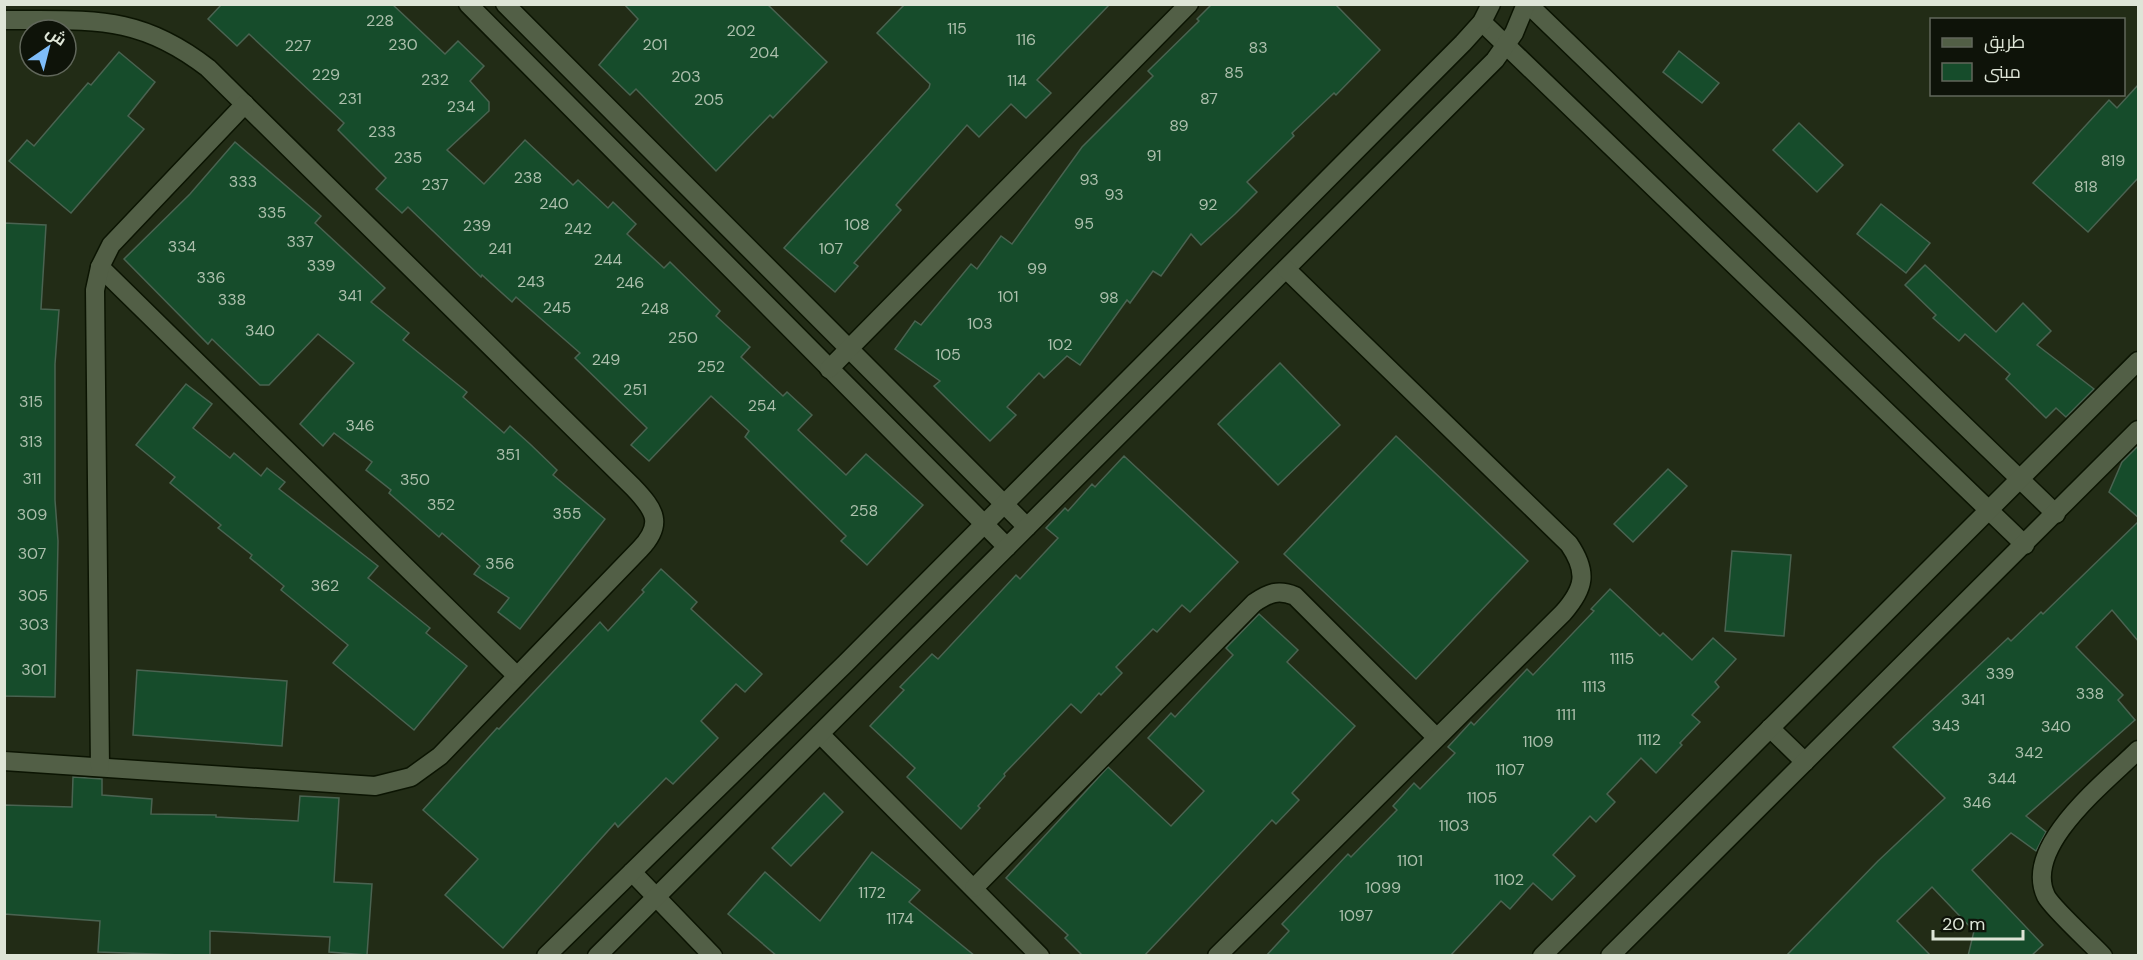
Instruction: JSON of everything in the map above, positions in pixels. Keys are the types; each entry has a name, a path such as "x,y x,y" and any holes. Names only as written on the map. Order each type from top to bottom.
{"street":[{"path":"468,4 1007,548"},
{"path":"505,4 1027,527"},
{"path":"829,369 1189,4"},
{"path":"546,956 984,525 1482,22 1491,4"},
{"path":"597,956 1495,60 1527,4 2056,514"},
{"path":"4,20 92,21 124,24 155,33 183,48 246,104 633,487 646,501 655,517 653,536 440,756 411,777 375,786 4,761"},
{"path":"1482,22 2025,545"},
{"path":"100,767 95,290 100,267 111,245 128,226 246,104"},
{"path":"100,267 518,676"},
{"path":"1217,956 1575,600 1582,581 1580,561 1569,544 1287,269"},
{"path":"1542,956 2139,361"},
{"path":"1610,956 2139,430"},
{"path":"974,888 1254,603 1267,595 1282,591 1295,596 1436,737"},
{"path":"1770,728 1805,762"},
{"path":"820,734 1040,956"},
{"path":"2103,956 2046,897 2042,875 2045,852 2056,833 2139,750"},
{"path":"632,872 713,956"}],"building":[{"path":"222,4 392,4 445,54 458,41 484,66 470,81 489,102 489,111 447,150 484,184 525,140 573,185 578,180 608,208 613,202 636,224 627,234 664,268 670,262 720,311 716,316 750,347 741,357 783,396 787,392 812,415 798,430 846,475 866,454 923,505 867,565 841,541 846,536 745,437 749,431 711,396 649,461 631,445 647,428 575,358 580,353 516,297 512,302 482,275 481,277 408,207 402,213 376,189 386,178 338,130 344,123 249,34 237,46 208,19"},
{"path":"624,4 767,4 827,62 773,118 770,115 716,171 636,89 630,95 599,65 638,19"},
{"path":"905,4 1110,4 1037,80 1051,93 1026,118 1011,104 979,137 967,125 896,205 901,210 854,263 858,266 835,292 784,248 929,88 930,84 877,33"},
{"path":"1212,4 1335,4 1380,50 1336,95 1334,93 1292,133 1294,136 1247,182 1257,192 1235,214 1201,245 1191,234 1161,276 1153,271 1130,303 1127,300 1080,365 1067,356 1044,378 1039,373 1007,407 1016,415 990,441 934,386 940,381 895,349 915,321 921,325 971,264 977,269 1001,236 1012,244 1082,147 1153,76 1148,71 1199,21 1197,19"},
{"path":"1679,51 1719,83 1702,103 1663,72"},
{"path":"119,52 155,82 128,116 144,129 71,213 9,161 27,140 34,146 88,83 91,85"},
{"path":"2139,84 2139,177 2088,232 2033,183 2109,100 2117,108"},
{"path":"1799,123 1843,165 1817,192 1773,150"},
{"path":"235,142 321,216 315,223 385,288 371,302 409,333 403,340 467,392 463,397 504,433 510,426 557,470 553,475 605,519 520,629 498,612 509,598 474,574 480,566 442,533 439,537 389,493 391,490 366,470 372,462 334,433 323,446 300,424 354,363 318,334 269,385 260,385 212,339 208,344 124,259 190,194"},
{"path":"1881,204 1930,243 1906,273 1857,234"},
{"path":"4,223 46,225 41,309 59,310 55,364 55,500 58,541 55,697 4,696"},
{"path":"1925,265 1996,332 2023,303 2051,331 2037,345 2094,389 2066,417 2056,408 2046,418 2006,379 2010,374 1965,334 1959,341 1933,318 1936,315 1905,285"},
{"path":"1280,363 1340,425 1278,485 1218,424"},
{"path":"186,384 212,404 193,428 230,458 234,453 261,476 267,468 285,482 279,489 378,566 368,578 430,628 426,633 467,666 414,730 333,663 348,645 281,590 284,586 250,558 252,555 218,528 221,525 170,483 175,477 136,445"},
{"path":"1396,436 1528,561 1416,679 1284,554"},
{"path":"2139,445 2139,518 2109,492 2122,462"},
{"path":"1124,456 1238,562 1190,612 1182,605 1157,632 1153,629 1116,667 1122,673 1081,713 1071,704 1004,774 1005,776 978,806 980,808 961,829 907,777 915,768 870,726 904,690 900,687 932,654 938,659 1016,575 1020,579 1058,538 1046,528 1065,508 1068,511 1092,484 1095,487"},
{"path":"1668,469 1687,486 1633,542 1614,524"},
{"path":"2139,521 2139,642 2112,610 2076,647 2123,695 2118,700 2135,720 2026,816 2046,832 2036,851 2011,833 1972,870 2043,945 2031,956 1968,956 1974,931 1932,887 1897,921 1931,956 1786,956 1878,861 1945,798 1893,747 2008,638 2011,641 2041,612 2043,614"},
{"path":"1732,551 1791,555 1784,636 1725,631"},
{"path":"661,569 697,602 691,609 762,674 745,692 736,684 701,721 718,738 673,784 666,778 618,827 615,823 503,948 445,895 478,859 423,810 497,728 499,729 600,622 608,631 644,592 642,590"},
{"path":"1610,589 1660,636 1663,633 1692,660 1713,638 1736,659 1715,682 1719,687 1692,715 1700,722 1656,773 1641,758 1607,794 1615,802 1596,822 1590,816 1553,855 1575,876 1552,900 1533,883 1510,909 1501,901 1450,956 1266,956 1289,931 1282,924 1348,854 1351,857 1397,810 1393,806 1414,783 1420,789 1455,753 1448,747 1471,722 1474,725 1527,669 1533,675 1594,611 1591,609"},
{"path":"1259,614 1298,650 1287,662 1355,726 1292,793 1299,800 1276,824 1272,820 1144,956 1083,956 1065,938 1068,935 1006,878 1108,767 1171,826 1204,791 1148,738 1171,713 1175,717 1233,655 1226,648"},
{"path":"137,670 287,681 282,746 133,735"},
{"path":"73,777 102,779 102,795 152,799 151,814 216,815 216,817 298,821 300,796 339,798 334,882 372,884 367,955 329,952 330,937 210,931 210,956 98,952 100,921 4,914 4,805 72,807"},
{"path":"824,793 843,812 791,866 772,848"},
{"path":"872,852 920,890 909,902 975,956 777,956 728,914 765,872 820,921"}]}
